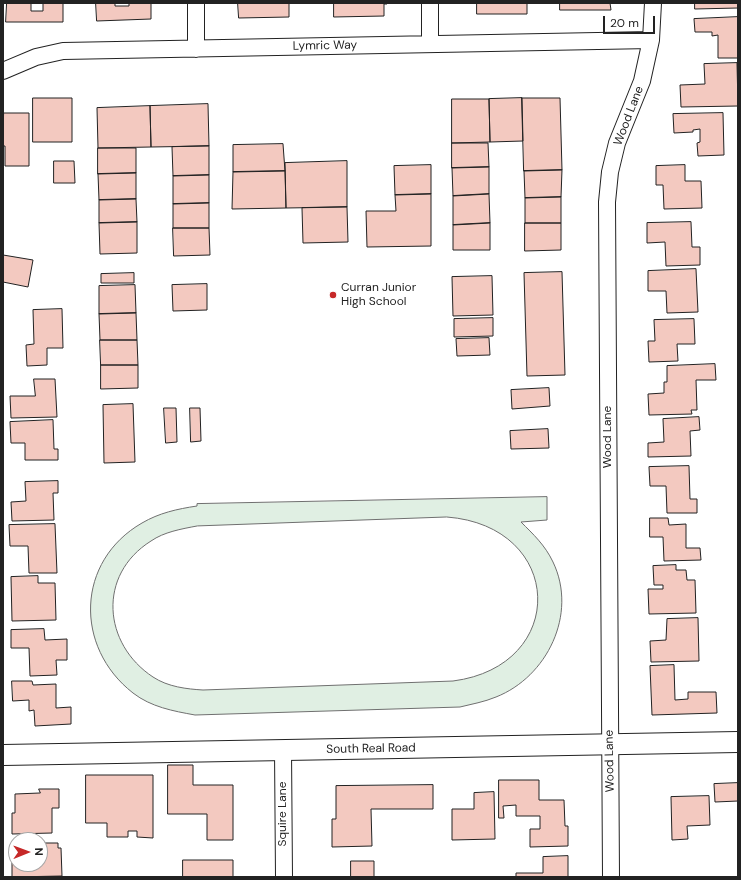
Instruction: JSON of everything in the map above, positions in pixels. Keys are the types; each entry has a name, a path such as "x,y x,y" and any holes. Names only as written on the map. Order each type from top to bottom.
{"street":[{"path":"196,3 196,49"},
{"path":"430,3 430,44"},
{"name":"Wood Lane","path":"611,877 609,744 607,202 610,172 617,143 642,81 651,40 653,3"},
{"name":"Lymric Way","path":"3,71 36,57 63,51 651,40"},
{"name":"South Real Road","path":"3,755 738,742"},
{"name":"Squire Lane","path":"283,750 284,877"}],"green space":[{"path":"547,497 547,520 521,522 546,550 553,562 560,582 562,602 559,622 553,642 543,659 530,675 514,688 492,699 460,707 195,715 170,710 147,702 133,693 114,674 100,652 93,629 91,605 95,581 104,559 120,539 148,520 168,512 197,506 197,504","holes":["447,517 486,526 514,544 531,569 538,597 533,625 518,650 491,670 453,681 203,690 184,688 165,683 153,677 136,663 124,647 116,628 113,609 115,590 122,572 134,555 151,541 161,535 173,531 197,526"]}],"building":[{"path":"7,3 31,3 31,11 43,11 43,3 63,3 63,22 6,22"},
{"path":"96,3 115,3 115,6 129,6 129,3 151,3 151,19 97,21"},
{"path":"238,3 289,3 289,17 239,18"},
{"path":"334,3 387,4 384,4 384,16 334,17"},
{"path":"477,3 527,3 527,14 477,14"},
{"path":"560,3 610,3 611,10 560,10"},
{"path":"695,3 738,3 738,8 695,9"},
{"path":"738,17 738,58 718,58 718,35 712,36 712,32 695,32 694,19"},
{"path":"737,63 738,106 681,107 680,85 705,84 704,64"},
{"path":"33,98 72,98 72,142 33,142"},
{"path":"522,98 523,141 490,142 489,99"},
{"path":"522,98 560,98 562,170 524,171"},
{"path":"452,99 489,99 490,142 452,143"},
{"path":"208,104 209,146 151,147 150,106"},
{"path":"150,106 151,147 98,148 97,108"},
{"path":"4,113 29,113 29,166 5,166 5,146 3,146"},
{"path":"723,113 724,155 698,156 697,143 700,142 700,129 693,130 693,132 674,133 673,114"},
{"path":"452,143 488,143 489,167 452,168"},
{"path":"283,144 285,171 233,172 233,145"},
{"path":"209,146 209,175 173,176 172,147"},
{"path":"98,148 136,148 136,173 98,174"},
{"path":"54,161 74,161 75,183 54,183"},
{"path":"347,161 347,207 286,208 285,163"},
{"path":"431,165 431,194 395,195 394,166"},
{"path":"685,165 685,181 701,181 702,208 664,209 663,185 656,185 656,166"},
{"path":"489,167 489,194 453,196 452,168"},
{"path":"562,170 561,197 525,198 524,171"},
{"path":"285,171 286,208 232,209 233,172"},
{"path":"136,173 136,199 99,200 98,174"},
{"path":"209,175 209,203 173,204 173,176"},
{"path":"431,194 431,246 367,247 366,211 396,211 395,195"},
{"path":"489,194 490,223 453,225 453,196"},
{"path":"561,197 561,223 525,223 525,198"},
{"path":"136,199 137,222 99,223 99,200"},
{"path":"209,203 209,228 173,228 173,204"},
{"path":"347,207 348,242 303,243 302,208"},
{"path":"137,222 137,253 100,254 99,223"},
{"path":"691,222 692,247 700,247 700,265 666,266 665,242 647,243 647,223"},
{"path":"490,223 490,250 453,250 453,225"},
{"path":"525,223 561,223 561,250 525,251"},
{"path":"173,228 209,228 210,255 174,256"},
{"path":"3,255 33,260 28,287 3,282"},
{"path":"696,269 698,312 667,313 666,291 648,291 648,271"},
{"path":"562,272 565,375 527,376 524,273"},
{"path":"134,273 134,283 101,283 101,274"},
{"path":"492,276 493,315 453,316 452,277"},
{"path":"207,284 207,310 173,311 172,285"},
{"path":"135,285 136,313 99,314 99,286"},
{"path":"62,309 63,348 47,348 47,365 27,366 26,345 34,344 33,310"},
{"path":"136,313 137,340 100,340 99,314"},
{"path":"493,318 493,336 454,337 454,319"},
{"path":"694,319 695,344 677,344 678,361 649,362 648,341 655,341 654,320"},
{"path":"489,338 490,355 457,356 456,339"},
{"path":"100,340 137,340 138,365 101,365"},
{"path":"715,364 716,380 696,380 697,410 691,410 692,414 649,415 648,394 664,393 664,382 667,382 667,366"},
{"path":"101,365 138,365 138,388 101,389"},
{"path":"34,379 55,379 57,417 11,418 10,396 35,396"},
{"path":"549,388 550,406 512,409 511,390"},
{"path":"133,404 135,462 104,463 103,405"},
{"path":"164,408 176,408 177,442 166,443"},
{"path":"190,408 200,408 201,441 191,442"},
{"path":"699,417 700,430 690,431 691,456 648,457 648,443 664,442 663,419"},
{"path":"53,420 54,449 58,449 58,460 25,460 25,443 11,443 10,422"},
{"path":"548,429 549,448 511,449 510,431"},
{"path":"689,466 690,499 697,499 697,513 667,513 666,486 650,486 649,467"},
{"path":"58,481 58,493 53,493 54,520 12,521 11,502 26,501 25,482"},
{"path":"650,518 668,518 669,525 686,524 686,548 700,548 701,560 664,561 663,537 650,537"},
{"path":"55,524 57,573 29,573 28,546 10,546 9,525"},
{"path":"676,565 676,570 686,570 687,580 695,580 696,613 649,614 648,589 663,589 663,585 654,585 653,566"},
{"path":"38,576 38,583 55,583 56,620 12,621 11,577"},
{"path":"698,618 699,661 651,662 650,641 666,640 667,619"},
{"path":"44,629 45,640 67,639 67,660 56,660 57,675 30,676 29,648 11,648 11,630"},
{"path":"674,665 675,700 688,699 688,692 716,692 717,713 652,715 650,666"},
{"path":"12,681 32,681 33,685 56,684 56,708 71,707 71,724 35,726 34,710 29,711 29,700 13,701"},
{"path":"168,765 193,765 193,785 233,785 233,840 207,840 207,814 168,814"},
{"path":"86,775 153,775 153,838 137,837 137,831 128,831 128,837 107,837 107,823 86,823"},
{"path":"499,780 539,780 539,800 564,800 565,826 568,826 568,846 530,847 530,829 540,829 540,816 516,816 516,805 503,806 504,818 499,818"},
{"path":"738,783 738,801 715,802 714,784"},
{"path":"433,785 433,809 371,809 372,846 332,847 332,819 336,819 336,786"},
{"path":"39,789 59,789 59,808 52,808 52,833 12,832 12,813 15,813 15,794 40,793"},
{"path":"494,792 495,839 452,840 452,809 474,809 474,793"},
{"path":"709,796 710,825 687,826 688,839 672,840 671,797"},
{"path":"48,843 58,843 58,848 61,848 62,876 12,877 12,872 48,872"},
{"path":"568,856 568,877 516,877 516,873 543,873 543,857"},
{"path":"183,860 233,860 233,877 183,877"},
{"path":"351,861 374,861 374,877 351,877"}],"place":[{"name":"Curran Junior High School","path":"333,295"}]}
